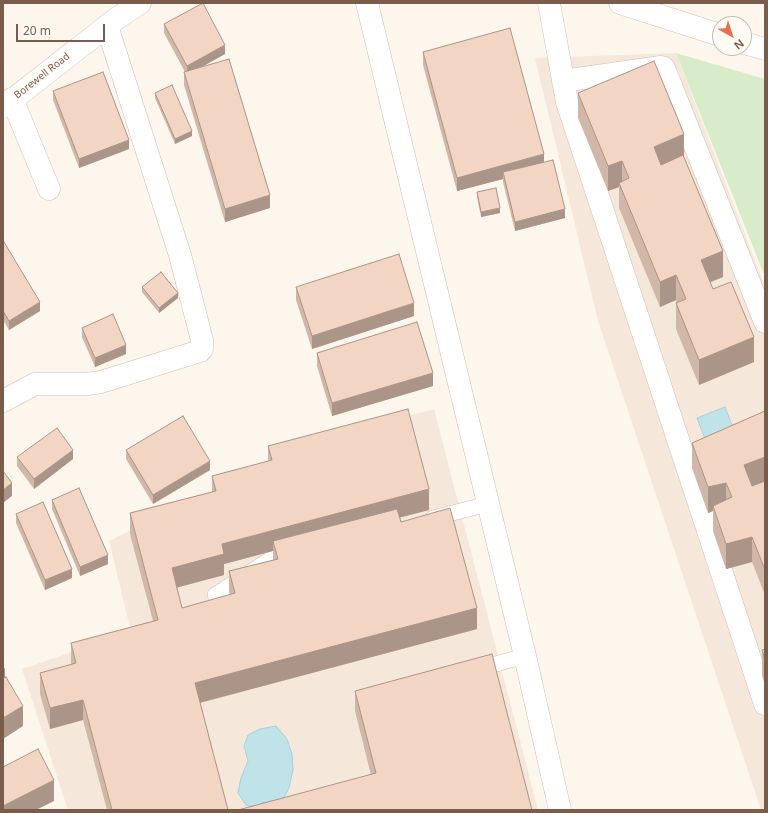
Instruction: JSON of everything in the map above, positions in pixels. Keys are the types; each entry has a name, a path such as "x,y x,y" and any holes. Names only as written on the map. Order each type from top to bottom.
{"street":[{"name":"Borewell Road","path":"8,103 107,26 140,3"},
{"path":"367,3 525,656 560,810"},
{"path":"549,3 563,81 572,117 765,704"},
{"path":"620,3 712,32"},
{"path":"3,401 34,384 87,384 101,382 200,352 202,348 202,340 180,255 107,26"},
{"path":"752,46 765,50"},
{"path":"563,81 660,66 664,68 765,322"},
{"path":"8,103 49,189"}],"lane":[{"path":"421,521 488,504"},
{"path":"215,595 275,556 306,549"},
{"path":"457,675 525,656"}],"shaded area":[{"path":"676,53 765,287 765,810 761,810 598,321 535,58"},
{"path":"434,409 538,810 68,810 22,669 131,632 109,541 306,445 338,434"}],"green space":[{"path":"676,53 765,79 765,277"}],"water":[{"path":"725,407 735,433 707,444 697,418"},
{"path":"276,726 287,739 292,754 293,770 289,788 282,801 269,806 263,802 257,807 246,805 238,793 241,778 248,761 244,746 248,735 260,729"}],"building":[{"path":"203,3 225,45 187,66 164,24"},
{"path":"510,28 544,154 457,178 423,52"},
{"path":"229,59 270,195 225,209 184,72"},
{"path":"654,61 684,134 654,147 661,165 683,155 723,251 701,260 713,289 731,282 754,337 699,360 676,303 686,299 676,275 660,282 619,183 629,178 622,161 608,166 578,93"},
{"path":"103,72 129,140 79,159 53,91"},
{"path":"172,85 192,131 175,139 155,93"},
{"path":"553,160 565,209 515,222 503,172"},
{"path":"496,188 500,208 481,212 477,192"},
{"path":"4,242 40,302 9,321 3,311"},
{"path":"399,254 414,303 312,336 296,287"},
{"path":"161,272 178,293 159,308 142,287"},
{"path":"113,314 126,345 95,358 82,328"},
{"path":"417,322 433,373 332,403 317,353"},
{"path":"408,409 429,489 222,544 224,554 172,568 182,608 235,593 229,571 278,559 273,541 397,509 401,522 450,508 477,608 195,683 228,810 112,810 83,700 50,708 40,673 76,663 71,643 158,620 130,513 216,491 212,476 272,460 268,446"},
{"path":"765,411 765,457 744,465 752,486 765,481 765,570 752,537 726,544 713,506 732,497 726,483 708,487 692,443"},
{"path":"183,416 210,461 153,495 126,450"},
{"path":"57,428 73,450 34,479 17,457"},
{"path":"3,471 12,483 3,490"},
{"path":"79,488 108,555 80,567 52,500"},
{"path":"43,502 72,569 45,580 16,514"},
{"path":"765,649 765,659 762,650"},
{"path":"492,654 532,810 238,810 376,773 355,691"},
{"path":"6,677 23,706 3,718 3,678"},
{"path":"38,749 54,780 3,806 3,767"}]}
